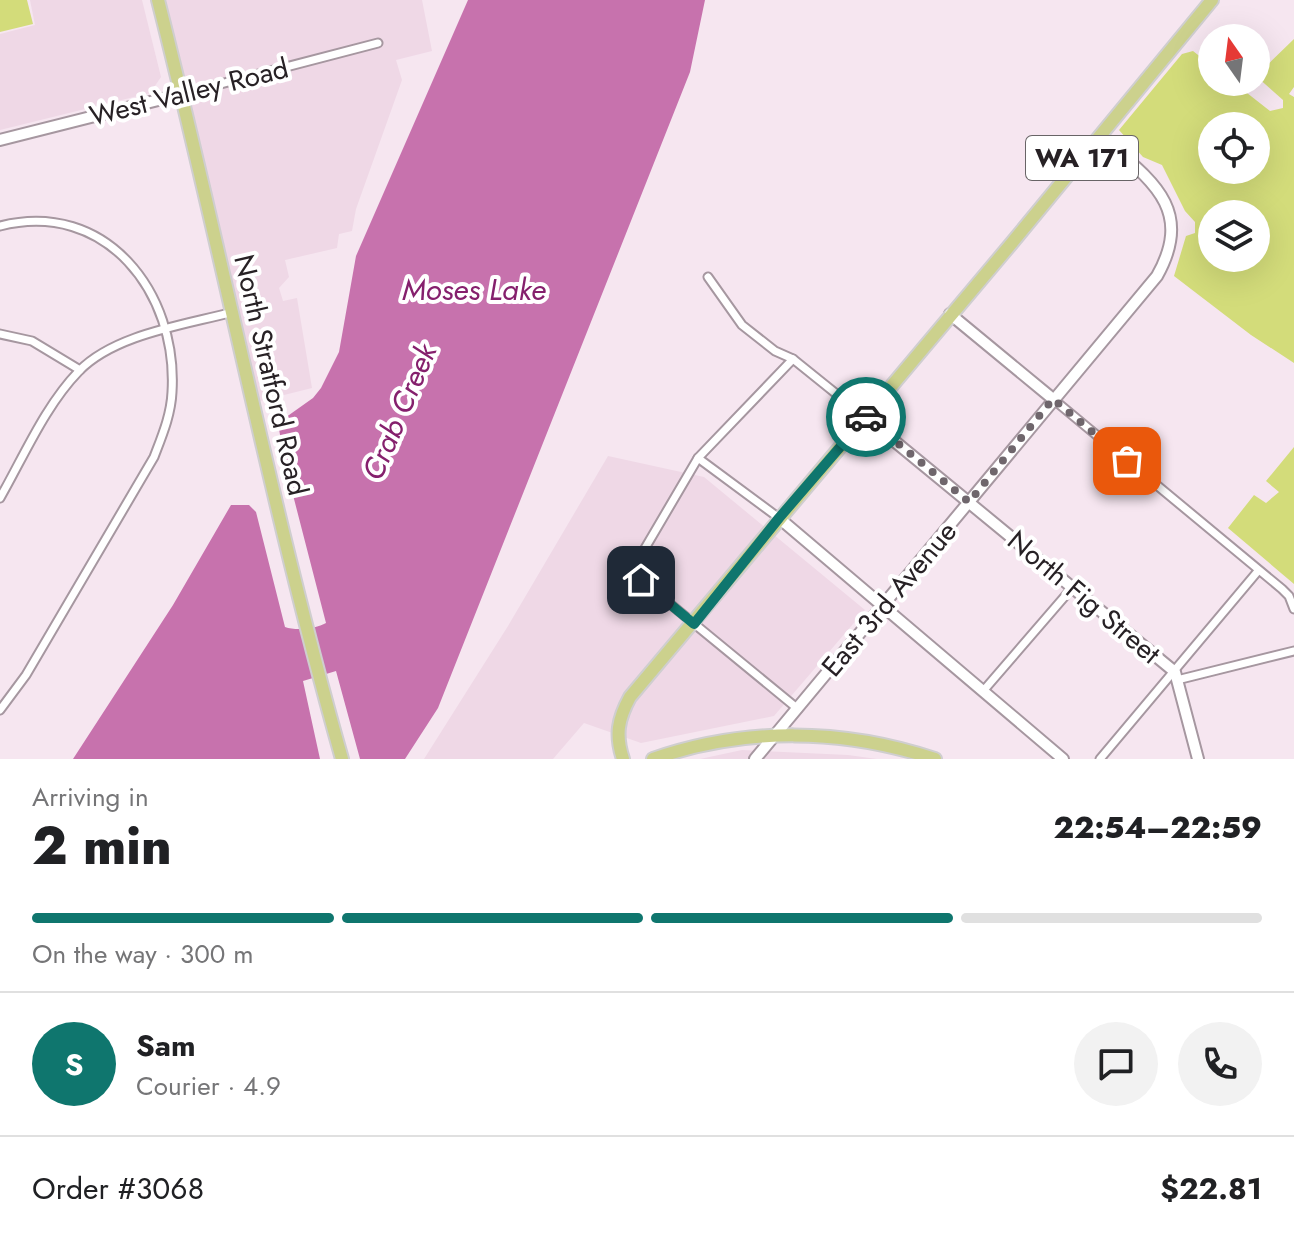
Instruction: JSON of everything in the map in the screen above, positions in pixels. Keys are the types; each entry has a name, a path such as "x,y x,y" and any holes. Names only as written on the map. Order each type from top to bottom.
{"main road":[{"name":"North Stratford Road","path":"158,0 233,312 257,429 342,759"},
{"name":"WA 171","path":"623,759 618,730 620,715 630,697 1212,0"},
{"name":"West Valley Road","path":"0,140 182,94"},
{"name":"East 3rd Avenue","path":"755,759 1157,276 1168,257 1173,223 1160,191 1100,136"},
{"path":"950,314 1053,399"},
{"name":"North Fig Street","path":"865,417 1176,676 1198,759"},
{"path":"779,518 1063,759"},
{"path":"653,759 714,741 775,735 818,735 869,741 935,759"}],"street":[{"name":"West Valley Road","path":"182,94 378,43"},
{"path":"0,226 40,221 78,227 116,249 137,268 153,294 165,329 172,393 166,426 154,457 26,675 0,710"},
{"name":"North Fig Street","path":"708,277 742,325 775,351 793,359 865,417"},
{"path":"0,498 60,396 80,370 133,339 233,312"},
{"path":"0,334 32,341 80,370"},
{"path":"793,359 698,458 646,543 634,572 798,709"},
{"path":"1053,399 1289,596 1294,609"},
{"path":"698,458 779,518"},
{"path":"1100,759 1176,676 1258,571"},
{"path":"984,690 1072,588"},
{"path":"1176,676 1294,651"}],"shaded area":[{"path":"30,0 142,0 161,77 150,93 0,130 0,34 35,25"},
{"path":"158,0 422,0 432,51 396,60 402,80 356,209 352,231 339,234 337,248 285,260 289,277 279,288 283,301 297,298 312,388 252,403"},
{"path":"608,456 704,477 865,610 774,716 641,743 584,723 553,759 424,759 508,626"},
{"path":"742,750 848,755 877,759 700,759"}],"green space":[{"path":"0,0 27,0 33,24 0,32"},
{"path":"1294,39 1294,87 1289,94 1294,97 1294,363 1251,335 1174,276 1186,236 1195,233 1195,222 1185,211 1162,165 1143,157 1119,130 1182,54 1193,51 1198,55 1198,96 1251,96 1270,111 1283,108 1283,100 1270,88 1270,62"},
{"path":"1294,447 1294,584 1228,528 1254,495 1266,503 1279,492 1266,481"}],"water":[{"name":"Moses Lake","path":"468,0 705,0 690,72 438,708 405,759 360,759 336,671 303,681 320,759 73,759 173,605 231,505 249,505 256,512 285,627 306,629 326,623 285,464 279,429 282,420 313,398 321,388 339,352 356,256"}],"way so far":[{"path":"866,417 969,502 1053,399 1127,461"}],"route":[{"path":"641,580 694,624 866,417"}],"water label":[{"name":"Crab Creek","path":"399,412"}]}
